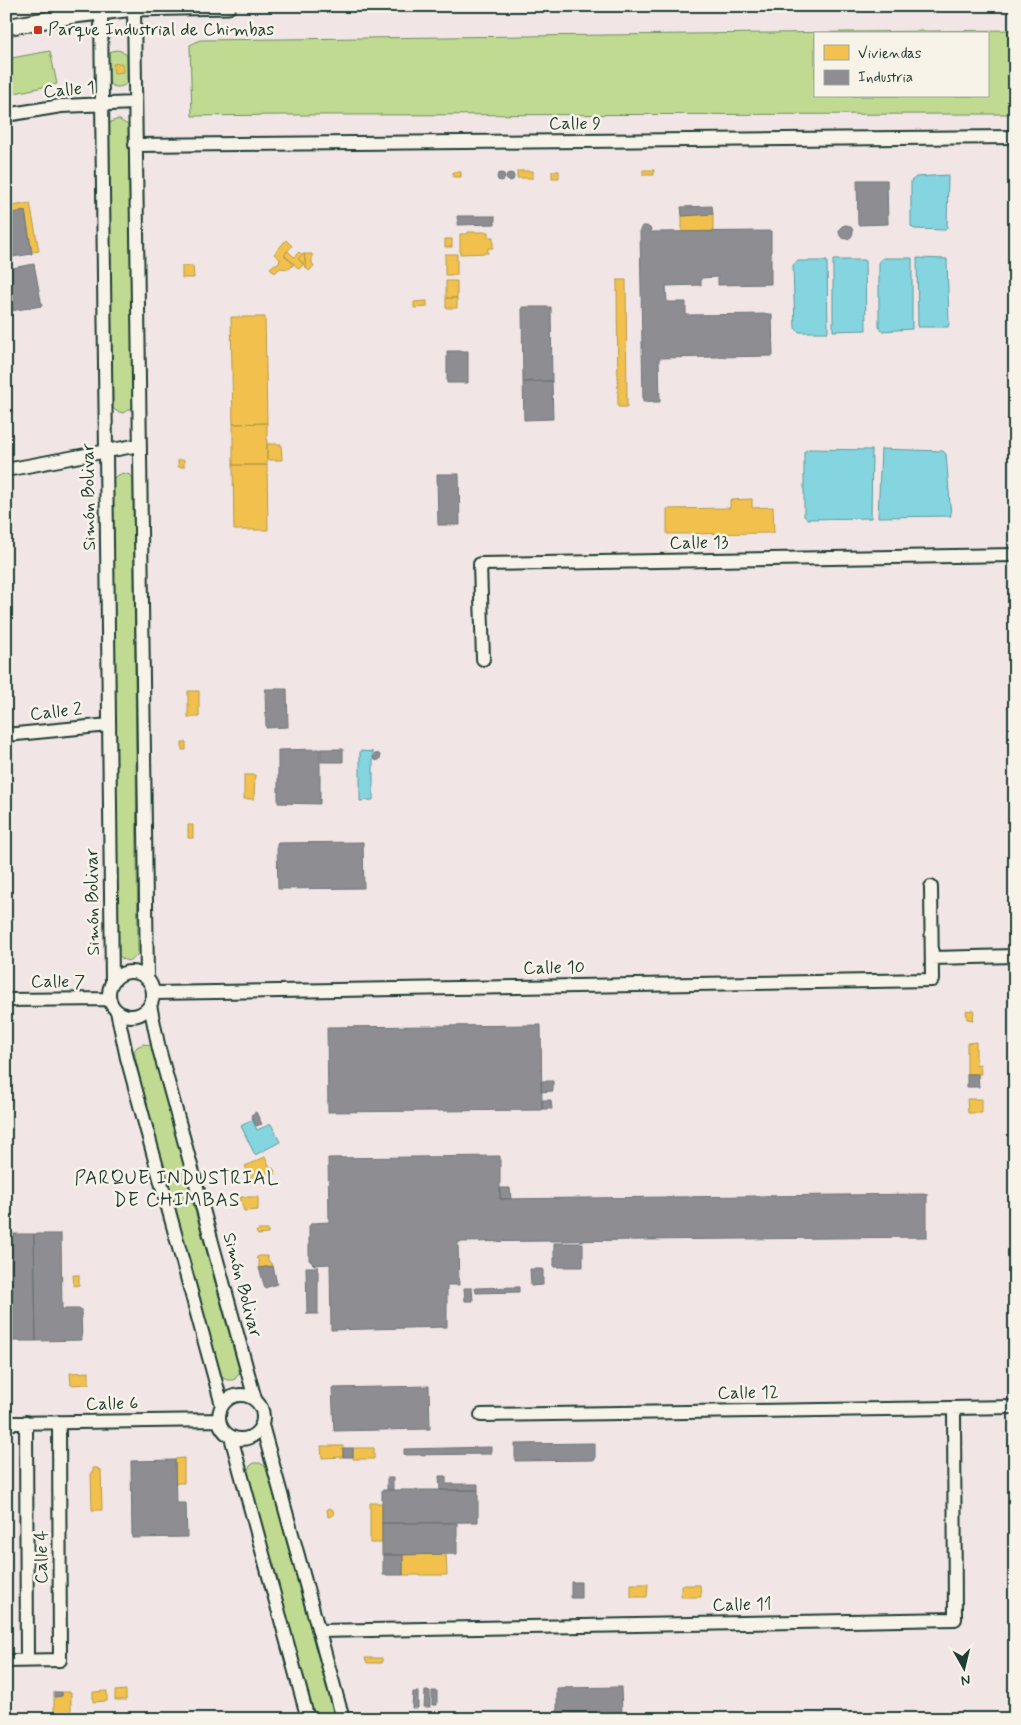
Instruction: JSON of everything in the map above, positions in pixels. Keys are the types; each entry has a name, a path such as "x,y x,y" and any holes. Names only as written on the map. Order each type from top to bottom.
{"street":[{"path":"6,27 134,8 228,6"},
{"path":"117,1012 131,1016 139,1015 152,999 152,984 147,977 134,8"},
{"name":"Simón Bolivar","path":"101,12 112,982"},
{"name":"Calle 1","path":"6,115 61,106 135,103"},
{"name":"Calle 9","path":"135,145 1015,137"},
{"path":"6,470 139,445"},
{"name":"Calle 13","path":"483,659 480,564 1015,555"},
{"name":"Calle 2","path":"6,735 109,725"},
{"name":"Calle 10","path":"152,999 932,980 931,887"},
{"path":"932,958 1015,956"},
{"path":"147,977 133,972 125,972 118,976 110,987 109,999 117,1012 130,1068 222,1405 219,1420 223,1430 231,1437 237,1439 249,1438 262,1425 264,1420 262,1408 255,1400 244,1395 237,1395 231,1397 222,1405"},
{"name":"Calle 7","path":"6,1000 109,999"},
{"name":"Simón Bolivar","path":"152,999 159,1049 255,1400"},
{"name":"Calle 12","path":"481,1415 1015,1407"},
{"name":"Calle 11","path":"319,1631 955,1619 954,1408"},
{"name":"Calle 6","path":"6,1423 219,1420"},
{"name":"Calle 4","path":"26,1422 27,1660"},
{"name":"Calle 4","path":"6,1661 60,1660 59,1422"},
{"path":"262,1425 343,1719"},
{"path":"231,1437 308,1719"}],"green space":[{"path":"1015,30 1015,114 192,116 190,45 200,40 814,32 814,98 988,98 988,32 852,32"},
{"path":"117,50 127,55 127,83 117,87 107,82 107,56 112,51"},
{"path":"50,51 57,84 6,95 6,59"},
{"path":"118,119 128,125 133,407 123,413 113,408 108,127 111,122"},
{"path":"123,473 133,478 138,953 134,959 128,961 118,954 113,479"},
{"path":"143,1044 154,1048 193,1203 240,1373 234,1380 227,1380 220,1376 142,1088 134,1051"},
{"path":"254,1463 260,1463 266,1467 335,1719 314,1719 246,1472"}],"water":[{"path":"948,175 947,228 945,230 914,229 911,226 911,181 916,177"},
{"path":"883,258 912,258 912,329 882,331 879,327 879,261"},
{"path":"917,258 947,259 948,327 918,327"},
{"path":"833,260 865,260 866,330 833,331"},
{"path":"798,261 827,261 828,332 799,332 795,328 793,265"},
{"path":"808,449 872,450 871,518 807,519 804,516 804,452"},
{"path":"881,449 943,451 946,454 951,516 878,517"},
{"path":"360,751 373,752 373,800 360,801"},
{"path":"252,1120 257,1130 271,1124 280,1142 255,1155 241,1126"}],"building: Viviendas":[{"path":"122,63 123,72 114,73 113,64"},
{"path":"643,170 654,170 654,175 643,175"},
{"path":"517,171 533,171 533,178 517,178"},
{"path":"552,171 559,171 559,178 552,178"},
{"path":"453,172 461,172 461,177 453,177"},
{"path":"30,203 39,251 32,252 25,211 6,214 6,207"},
{"path":"713,214 713,231 682,232 682,216"},
{"path":"468,232 488,232 488,237 493,237 493,248 488,248 488,253 460,254 460,234 468,234"},
{"path":"445,239 452,239 452,247 445,247"},
{"path":"286,240 292,246 284,255 294,264 289,269 280,268 275,273 270,268 275,264 279,264 280,259 274,254"},
{"path":"288,251 294,257 299,252 302,255 298,259 304,264 299,269 284,255"},
{"path":"304,254 306,267 298,259"},
{"path":"304,254 312,254 314,266 309,271 306,268"},
{"path":"445,254 457,254 457,275 445,275"},
{"path":"182,266 193,266 194,278 182,278"},
{"path":"617,280 626,280 627,407 618,407"},
{"path":"446,281 457,281 457,298 446,298"},
{"path":"446,298 457,298 457,308 446,308"},
{"path":"427,301 427,307 414,308 414,302"},
{"path":"231,317 265,317 267,423 233,424"},
{"path":"267,423 267,465 233,465 233,424"},
{"path":"267,444 281,444 282,460 267,460"},
{"path":"178,460 184,460 184,467 178,467"},
{"path":"233,465 267,465 268,530 234,530"},
{"path":"752,499 752,508 773,507 774,533 667,534 667,509 730,508 730,500"},
{"path":"188,691 199,691 199,717 188,717"},
{"path":"182,742 186,742 186,750 182,750"},
{"path":"244,775 255,775 254,799 244,799"},
{"path":"188,825 193,825 193,838 188,838"},
{"path":"974,1010 973,1020 967,1019 966,1011"},
{"path":"976,1042 976,1065 980,1064 981,1074 967,1074 967,1043"},
{"path":"967,1099 982,1099 982,1113 968,1113"},
{"path":"265,1157 276,1174 265,1179 263,1174 251,1179 245,1166"},
{"path":"240,1197 258,1197 258,1210 244,1211"},
{"path":"258,1230 268,1230 268,1234 258,1235 256,1232"},
{"path":"268,1256 268,1260 273,1266 259,1268 259,1261 256,1258"},
{"path":"73,1275 79,1275 79,1285 74,1286"},
{"path":"89,1372 89,1384 71,1385 70,1373"},
{"path":"321,1446 343,1446 343,1457 322,1458"},
{"path":"353,1448 374,1448 374,1459 353,1459"},
{"path":"184,1458 184,1483 175,1483 175,1459"},
{"path":"93,1468 101,1470 102,1510 92,1510 91,1472 93,1472"},
{"path":"370,1503 382,1503 382,1543 370,1543"},
{"path":"327,1509 333,1510 334,1515 328,1517"},
{"path":"446,1554 447,1575 403,1575 403,1555"},
{"path":"631,1584 648,1584 647,1597 631,1597"},
{"path":"681,1585 700,1585 701,1597 681,1597"},
{"path":"365,1658 382,1658 382,1663 367,1663"},
{"path":"126,1690 126,1700 115,1700 115,1691"},
{"path":"107,1691 107,1701 93,1702 93,1692"},
{"path":"62,1692 71,1692 71,1713 54,1713 54,1697 62,1696"}],"building: Industria":[{"path":"501,173 505,177 501,181 497,177"},
{"path":"510,173 514,177 510,181 506,177"},
{"path":"857,180 887,180 888,224 858,225"},
{"path":"712,206 713,214 682,216 681,207"},
{"path":"25,211 32,254 6,258 6,214"},
{"path":"457,216 495,216 495,224 458,225"},
{"path":"843,225 849,225 853,232 849,239 843,239 839,235 839,229"},
{"path":"642,226 647,226 651,229 650,232 771,231 771,284 718,285 718,277 701,278 701,285 666,286 667,302 686,302 686,315 772,314 773,356 659,358 660,402 643,402 640,230"},
{"path":"34,264 42,306 10,311 6,290 6,269"},
{"path":"522,307 551,307 552,381 523,382"},
{"path":"447,351 468,351 468,383 447,383"},
{"path":"552,381 553,419 524,420 523,382"},
{"path":"437,474 459,474 460,525 438,525"},
{"path":"265,689 287,689 288,727 266,728"},
{"path":"320,749 320,804 278,803 278,750"},
{"path":"321,749 343,749 343,762 321,762"},
{"path":"377,754 380,757 377,760 374,757"},
{"path":"363,842 364,888 278,889 277,843"},
{"path":"541,1025 542,1110 328,1112 327,1027"},
{"path":"967,1074 978,1074 979,1087 967,1087"},
{"path":"541,1081 553,1081 553,1091 541,1092"},
{"path":"542,1100 551,1100 552,1109 542,1109"},
{"path":"256,1112 262,1124 256,1126 251,1115"},
{"path":"500,1156 500,1199 927,1194 927,1237 458,1242 459,1285 447,1285 447,1327 331,1330 330,1264 314,1265 309,1260 309,1226 312,1223 329,1222 328,1158"},
{"path":"500,1188 510,1188 511,1199 500,1199"},
{"path":"6,1234 34,1234 36,1341 6,1341"},
{"path":"34,1234 61,1234 62,1309 81,1309 82,1340 36,1341"},
{"path":"554,1243 583,1243 583,1267 554,1267"},
{"path":"273,1266 277,1284 265,1288 259,1268"},
{"path":"306,1267 318,1267 318,1314 307,1314"},
{"path":"530,1269 543,1269 543,1285 531,1286"},
{"path":"519,1287 519,1292 476,1293 475,1288"},
{"path":"464,1288 472,1288 473,1301 465,1301"},
{"path":"429,1386 430,1429 334,1431 332,1388"},
{"path":"595,1443 595,1460 515,1461 515,1444"},
{"path":"491,1447 491,1454 404,1455 404,1449"},
{"path":"343,1448 353,1448 353,1457 343,1457"},
{"path":"175,1460 176,1503 186,1503 187,1537 132,1538 131,1461"},
{"path":"439,1476 446,1476 446,1484 478,1484 478,1490 440,1490"},
{"path":"387,1478 393,1478 393,1490 387,1490"},
{"path":"382,1490 478,1490 478,1522 382,1523"},
{"path":"382,1523 457,1523 457,1554 382,1555"},
{"path":"383,1555 403,1555 403,1575 383,1575"},
{"path":"571,1582 581,1582 581,1598 571,1598"},
{"path":"621,1687 622,1713 557,1714 557,1688"},
{"path":"425,1691 430,1691 430,1707 424,1707"},
{"path":"432,1691 437,1691 437,1705 432,1705"},
{"path":"54,1692 62,1692 62,1696 54,1697"},
{"path":"413,1692 418,1692 418,1708 412,1708"},
{"path":"622,1713 622,1719 557,1719 557,1714"}],"place":[{"name":"Parque Industrial de Chimbas","path":"38,30"}],"district":[{"name":"PARQUE INDUSTRIAL DE CHIMBAS","path":"177,1189"}]}
